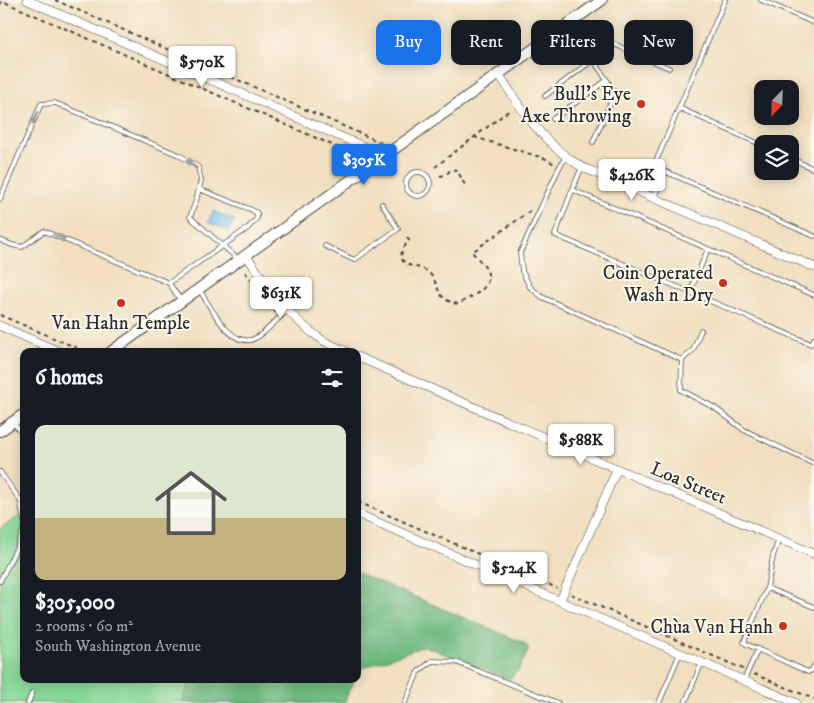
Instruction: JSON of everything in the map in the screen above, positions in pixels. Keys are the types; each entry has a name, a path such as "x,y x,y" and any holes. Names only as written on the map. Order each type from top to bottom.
{"street":[{"path":"28,0 385,156"},
{"path":"574,20 602,0"},
{"path":"116,348 531,51"},
{"path":"498,74 534,126 566,158 582,167 814,267"},
{"path":"243,258 288,310 321,339 339,348"},
{"path":"0,326 51,348"},
{"name":"Loa Street","path":"361,361 814,554"},
{"path":"0,431 20,417"},
{"path":"560,601 617,469"},
{"path":"361,515 794,703"}],"lane":[{"path":"725,0 654,166 814,236"},
{"path":"761,0 814,23"},
{"path":"614,44 668,68"},
{"path":"545,96 586,65"},
{"path":"593,142 615,93 598,65"},
{"path":"554,119 607,80"},
{"path":"0,199 41,104 55,103 179,155 198,167 201,180 190,217 222,245 243,258"},
{"path":"679,108 754,141"},
{"path":"566,158 559,168 520,253 522,271 530,287 542,297 682,360"},
{"path":"799,162 814,169"},
{"path":"582,167 555,235 811,344 814,339"},
{"path":"654,198 664,171"},
{"path":"420,172 429,179 430,187 426,194 415,196 408,192 406,180 412,174 420,172"},
{"path":"574,188 579,193 814,295"},
{"path":"169,283 254,223 257,218 256,213 252,210 199,189"},
{"path":"325,246 354,260 398,229 382,204"},
{"path":"0,240 22,247 44,231 169,283 182,301"},
{"path":"690,292 708,248"},
{"path":"199,289 224,327 233,337 239,340 245,341 258,337 288,310"},
{"path":"701,330 693,350 682,360 681,390 716,408 744,430 814,464"},
{"path":"13,422 20,431"},
{"path":"0,472 20,500"},
{"path":"780,539 773,556 767,588 744,639 746,644 808,672 814,666"},
{"path":"0,581 20,540"},
{"path":"767,588 814,607"},
{"path":"744,680 758,650"},
{"path":"659,703 680,652"},
{"path":"405,703 418,672 432,661 456,662 558,703"},
{"path":"685,703 702,662"},
{"path":"28,703 32,693"}],"path":[{"path":"55,0 382,143"},
{"path":"0,5 2,1 362,158"},
{"path":"435,167 518,104"},
{"path":"474,138 547,159 559,168"},
{"path":"440,176 446,175 452,169 456,170 460,174 460,180 466,186"},
{"path":"407,238 409,240 401,255 403,261 408,265 422,268 432,278 442,298 448,302 458,304 484,288 488,281 488,272 472,252 530,211 537,214"},
{"path":"246,272 280,317"},
{"path":"0,315 77,348"},
{"path":"361,503 814,699"}],"green space":[{"path":"20,516 20,683 328,683 320,703 0,703 0,529"},
{"path":"361,574 524,643 529,649 518,671 510,679 424,646 361,669"},
{"path":"190,683 353,683 344,703 182,703"}],"water":[{"path":"213,211 234,220 229,231 208,222"}],"place":[{"name":"Bull's Eye Axe Throwing","path":"641,104"},
{"name":"Coin Operated Wash n Dry","path":"723,283"},
{"name":"Van Hahn Temple","path":"121,303"},
{"name":"Chùa Vạn Hạnh","path":"783,626"}]}
